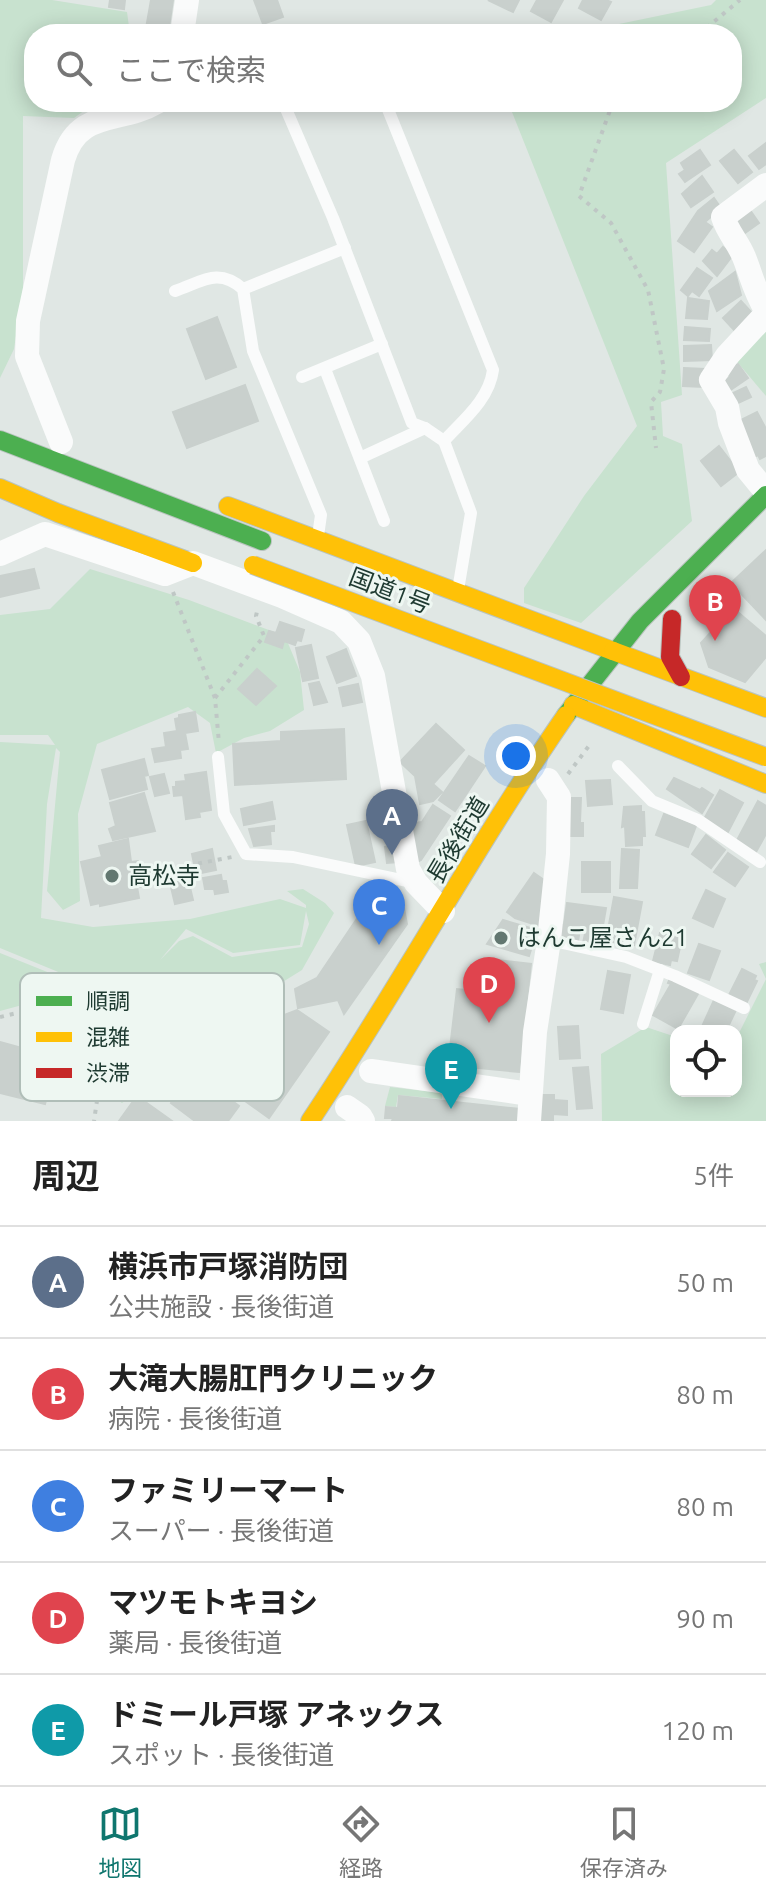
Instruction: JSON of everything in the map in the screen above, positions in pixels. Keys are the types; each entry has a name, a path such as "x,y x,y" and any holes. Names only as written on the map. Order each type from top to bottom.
{"main road":[{"path":"0,423 68,445"},
{"path":"0,440 269,544"},
{"path":"0,488 193,563"},
{"name":"長後街道","path":"310,1121 488,834 573,705 613,651 650,609 766,494"},
{"path":"217,502 613,651 633,663 766,708"},
{"name":"国道1号","path":"246,562 766,757"},
{"path":"588,718 687,602"},
{"path":"672,619 669,655 675,670 684,678"},
{"path":"588,664 633,663"},
{"path":"647,736 645,724 672,684 684,678"},
{"path":"573,705 588,718 647,736 766,784"}],"street":[{"path":"183,24 187,0"},
{"path":"68,445 27,356 28,321 68,144 83,127 127,112"},
{"path":"766,185 723,217 728,233 743,254 752,285 766,312 727,356 711,380 727,407 748,470 766,494"},
{"path":"0,554 45,534 165,574 193,563 341,622 359,641 373,676 408,869 416,883 443,911"},
{"path":"282,596 311,537"},
{"path":"529,1121 535,1032 558,854 553,784"},
{"path":"359,1094 530,1094"}],"lane":[{"path":"287,112 345,248 412,423 444,441 471,513 458,593"},
{"path":"389,112 493,370 491,384 480,402 444,441"},
{"path":"243,289 345,248"},
{"path":"175,291 218,276 230,277 243,289 253,351 321,515 311,537"},
{"path":"302,377 382,344"},
{"path":"325,369 384,521"},
{"path":"360,458 425,428"},
{"path":"218,757 224,814 246,854 293,857 416,883"},
{"path":"618,766 652,801 698,820 760,862"},
{"path":"549,940 626,957 744,1008"},
{"path":"643,1024 660,970"}],"path":[{"path":"711,24 740,0"},
{"path":"609,112 579,196 611,223 648,290 664,369 660,392 651,402 656,448"},
{"path":"165,574 215,698 220,732 218,757"},
{"path":"215,698 264,636 256,616"},
{"path":"553,784 596,739"},
{"path":"149,873 223,858"},
{"path":"0,1017 20,1012"},
{"path":"94,1121 97,1101"}],"green space":[{"path":"0,0 52,0 127,12 129,24 24,24 24,112 82,112 74,118 23,116 23,289 14,349 0,378"},
{"path":"716,0 766,0 766,98 666,163 682,395 661,402 663,436 682,444 692,521 581,623 524,603 524,588 584,496 637,426 512,112 742,112 742,24 619,24 711,5"},
{"path":"766,326 766,396 733,357"},
{"path":"90,569 189,600 285,636 300,672 304,710 270,731 244,738 216,753 210,723 188,707 97,744 78,814 80,901 63,910 47,891 60,752 56,748 47,804 41,918 93,927 190,919 280,899 306,908 287,891 303,889 334,913 302,970 284,981 284,973 61,973 0,948 0,742 55,745 48,735 0,735 0,615 50,609","holes":["306,911 309,924 302,947 232,957 193,936 179,941 160,960 186,929 233,953 300,945"]},
{"path":"0,953 50,973 20,973 20,1006 0,1011"},
{"path":"766,962 766,979 759,964"},
{"path":"766,979 766,1121 602,1121 601,1054 646,1027 670,1035 670,1097 742,1097 742,1027"},
{"path":"390,1087 442,1093 442,1099 398,1095 396,1107 385,1106"}],"building":[{"path":"110,0 125,0 124,9 109,7"},
{"path":"151,0 173,0 169,24 147,24"},
{"path":"254,0 277,0 283,17 263,24"},
{"path":"488,0 519,0 513,12"},
{"path":"537,0 563,0 551,22 531,11"},
{"path":"583,0 611,2 601,20 579,8"},
{"path":"766,143 766,164 759,169 749,156"},
{"path":"700,150 710,165 685,182 679,174 685,170 681,163"},
{"path":"734,150 752,172 738,183 720,161"},
{"path":"702,176 713,192 691,207 682,194"},
{"path":"714,198 721,208 705,222 712,227 694,252 678,241 698,211"},
{"path":"750,210 759,223 742,235 733,222"},
{"path":"723,247 733,255 717,276 703,261 712,250 717,254"},
{"path":"697,268 712,278 699,296 692,291 688,296 681,290"},
{"path":"735,272 741,295 717,311 709,291"},
{"path":"688,298 709,301 707,319 686,318"},
{"path":"741,301 752,313 735,331 723,318"},
{"path":"217,317 236,367 206,379 187,329"},
{"path":"685,327 710,329 709,341 684,340"},
{"path":"711,345 712,360 684,361 684,346"},
{"path":"738,364 748,378 726,393 720,384 730,377 726,372"},
{"path":"684,368 705,369 704,387 683,386"},
{"path":"245,385 258,421 187,448 173,412"},
{"path":"746,387 751,397 736,404 731,394"},
{"path":"757,412 766,429 766,456 760,459 758,455 754,457 743,435 747,433 741,420"},
{"path":"719,446 739,472 721,486 701,461"},
{"path":"766,550 766,620 731,583"},
{"path":"34,569 39,588 0,597 0,576"},
{"path":"733,608 766,636 766,657 745,682 709,667 701,643"},
{"path":"280,622 304,630 301,641 297,640 295,645 284,641 282,648 265,642 269,631 276,633"},
{"path":"311,645 318,678 303,681 296,648"},
{"path":"346,649 356,676 337,683 327,657"},
{"path":"257,669 276,686 256,705 238,689"},
{"path":"319,682 327,702 314,705 309,684"},
{"path":"358,684 362,702 343,706 339,688"},
{"path":"195,712 198,731 185,733 188,749 180,750 181,758 155,762 152,749 166,747 164,733 177,731 175,719 179,715"},
{"path":"436,724 464,750 433,784 442,792 433,801 420,804 415,776 400,762"},
{"path":"344,729 346,779 235,785 233,744 281,741 281,732"},
{"path":"469,756 485,766 455,811 439,800"},
{"path":"144,759 147,789 110,799 102,770"},
{"path":"206,772 211,810 199,812 200,817 186,819 183,795 174,796 173,787 176,787 176,782 186,781 185,775"},
{"path":"164,774 169,793 155,796 150,777"},
{"path":"674,778 713,795 702,813 667,789"},
{"path":"610,780 612,804 588,806 586,781"},
{"path":"720,790 743,803 728,832 704,819"},
{"path":"144,793 155,831 113,840 109,829 116,826 110,803"},
{"path":"568,798 581,798 580,822 567,822"},
{"path":"758,801 766,806 766,834 756,852 736,842"},
{"path":"272,802 275,819 244,825 241,809"},
{"path":"433,805 450,816 417,862 409,833 415,823 422,822"},
{"path":"641,806 645,836 642,836 642,845 626,846 625,826 622,827 624,807"},
{"path":"664,814 696,826 688,847 656,835"},
{"path":"366,821 375,862 356,866 347,825"},
{"path":"568,823 583,823 583,836 567,836"},
{"path":"274,826 274,831 270,831 271,844 254,846 249,829"},
{"path":"706,835 725,850 711,868 692,854"},
{"path":"128,839 131,862 138,861 144,886 137,887 139,898 91,905 81,862 102,857 99,846"},
{"path":"398,846 399,862 387,863 385,847"},
{"path":"212,849 216,870 196,874 192,854"},
{"path":"622,849 639,850 637,888 620,888"},
{"path":"728,853 748,867 735,886 714,872"},
{"path":"582,862 610,862 610,892 582,892"},
{"path":"534,873 544,880 539,926 507,912"},
{"path":"221,875 228,892 215,894 214,889 205,889 203,878"},
{"path":"188,879 193,900 175,904 170,883"},
{"path":"377,889 404,908 407,924 344,1014 338,1000 298,1008 295,989 317,978"},
{"path":"706,890 725,899 713,927 693,918"},
{"path":"614,897 642,902 634,945 606,941"},
{"path":"567,903 606,908 602,931 564,924"},
{"path":"503,920 537,930 529,956 487,944"},
{"path":"563,925 580,928 578,942 561,938"},
{"path":"586,929 602,933 599,946 583,943"},
{"path":"660,933 682,938 677,961 671,960 670,965 653,961"},
{"path":"699,944 720,951 709,980 688,973"},
{"path":"497,960 531,964 519,1072 448,1065 457,989 493,993"},
{"path":"742,969 756,976 754,980 757,981 745,1006 728,997"},
{"path":"608,971 630,975 623,1013 601,1009"},
{"path":"671,976 699,992 680,1025 671,1025 653,1015 671,984 668,983"},
{"path":"714,1000 736,1010 729,1025 703,1025"},
{"path":"297,1010 329,1032 284,1096 284,1015"},
{"path":"578,1026 580,1058 560,1059 558,1027"},
{"path":"0,1042 20,1048 20,1098 0,1093"},
{"path":"588,1067 592,1108 577,1109 573,1068"},
{"path":"539,1095 554,1095 554,1100 567,1101 567,1115 553,1114 553,1121 538,1121"},
{"path":"399,1096 520,1109 519,1121 392,1121 393,1118 385,1118 386,1107 398,1108"},
{"path":"133,1101 144,1101 172,1121 119,1121"},
{"path":"232,1101 239,1106 228,1121 195,1121 171,1103"},
{"path":"245,1101 281,1101 269,1118"}],"traffic: fast":[{"path":"0,440 262,541"},
{"path":"566,715 640,621 766,495"}],"traffic: slow":[{"path":"0,488 193,563"},
{"path":"228,506 613,651"},
{"path":"253,565 766,757"},
{"path":"613,651 766,708"},
{"path":"573,705 766,784"},
{"path":"310,1121 500,815 566,715"}],"traffic: jam":[{"path":"672,619 670,657 681,677"}],"place":[{"name":"大滝大腸肛門クリニック","path":"715,641"},
{"name":"横浜市戸塚消防団","path":"392,855"},
{"name":"高松寺","path":"112,876"},
{"name":"はんこ屋さん21","path":"501,938"},
{"name":"ファミリーマート","path":"379,945"},
{"name":"マツモトキヨシ","path":"489,1023"},
{"name":"ドミール戸塚 アネックス","path":"451,1109"}]}
